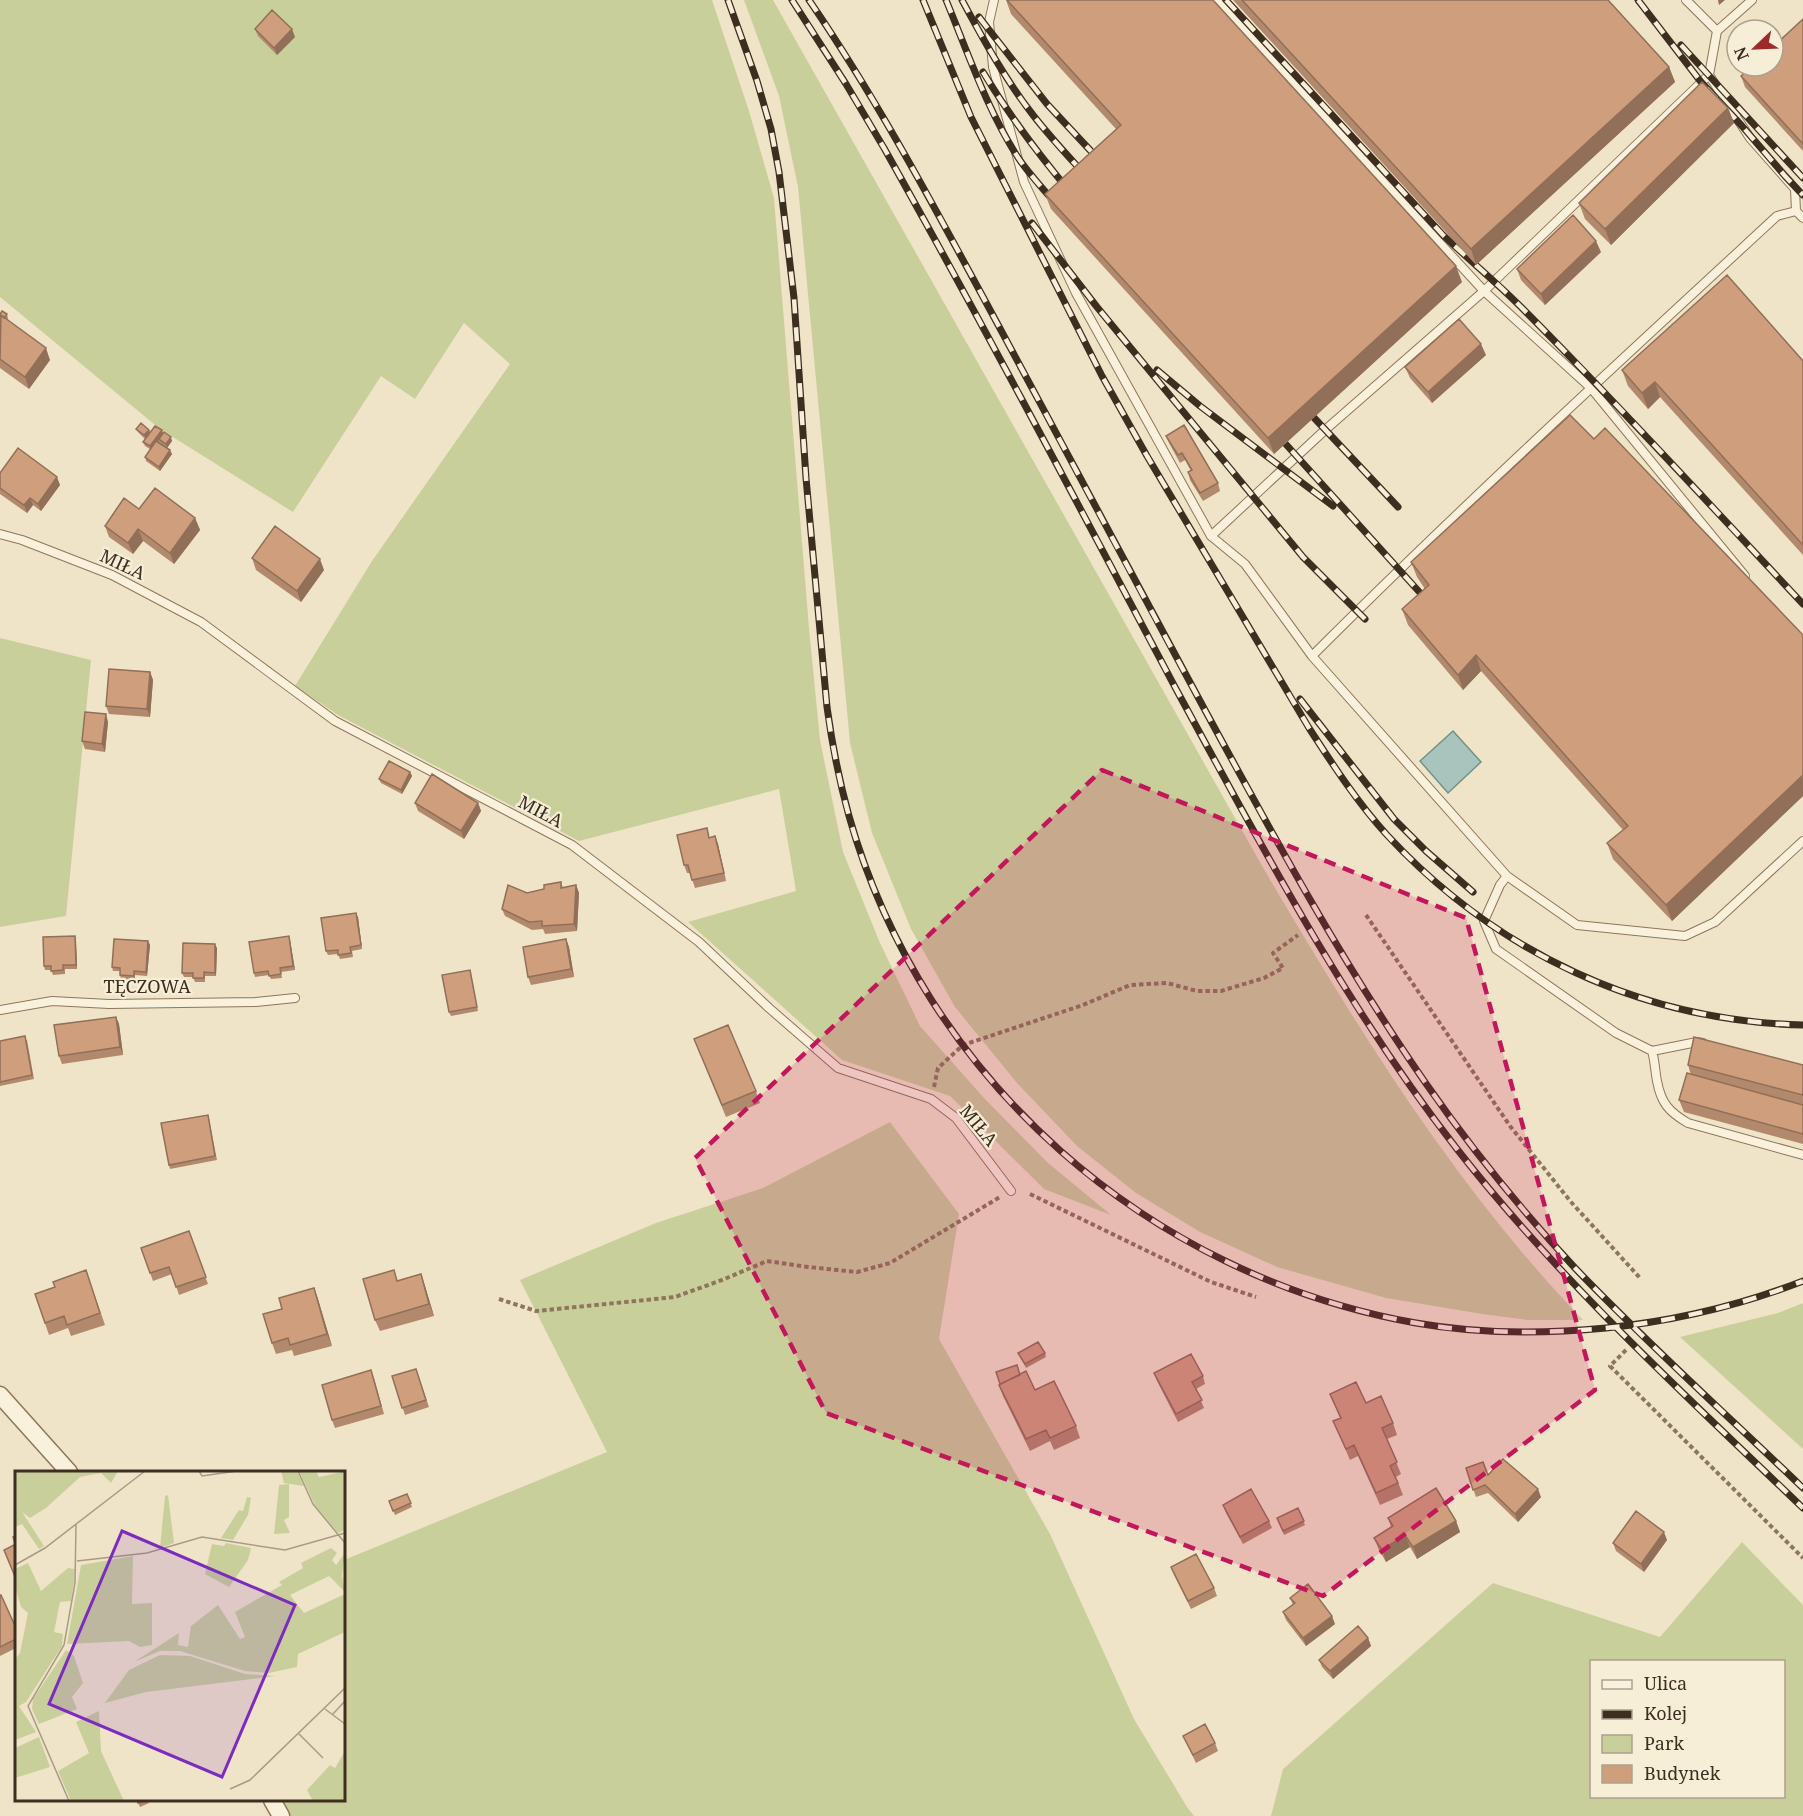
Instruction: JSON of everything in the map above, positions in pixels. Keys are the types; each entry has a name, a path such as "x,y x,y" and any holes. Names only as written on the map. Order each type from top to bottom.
{"street":[{"path":"0,1395 67,1471"},
{"path":"273,1801 281,1816"}],"lane":[{"path":"994,0 989,22 993,67 1024,182 1076,293 1211,536 1245,564 1312,656 1507,876 1577,925 1685,936 1715,922 1803,841"},
{"path":"1216,0 1484,291 1591,388 1750,581"},
{"path":"1686,0 1717,31"},
{"path":"1211,536 1318,437 1484,291 1709,75 1717,31 1752,0"},
{"path":"1709,75 1750,138 1795,189 1797,211 1803,218"},
{"path":"1312,656 1356,611 1591,388 1777,216 1797,211"},
{"name":"MIŁA","path":"0,534 22,540 112,575 201,622 335,721 572,845 699,942 769,1008 838,1068 931,1099 956,1118 1011,1191"},
{"path":"1507,876 1500,885 1484,921 1496,949 1616,1033 1652,1052 1697,1042 1708,1045"},
{"name":"TĘCZOWA","path":"0,1010 52,1001 109,1004 256,1002 295,998"},
{"path":"1652,1052 1664,1103 1672,1114 1688,1123 1803,1155"}],"path":[{"path":"1366,915 1510,1126 1571,1202 1640,1278"},
{"path":"931,1099 938,1068 963,1045 1083,1005 1130,985 1167,983 1197,992 1221,991 1264,978 1283,968 1273,952 1298,935"},
{"path":"499,1299 536,1311 675,1297 722,1281 767,1261 857,1272 890,1263 1011,1191"},
{"path":"1030,1194 1211,1282 1256,1297"},
{"path":"1626,1350 1610,1366 1803,1558"}],"highlighted area":[{"path":"1102,770 1466,918 1595,1390 1323,1596 826,1413 695,1158"}],"green space":[{"path":"0,0 712,0 749,111 774,198 820,740 843,852 880,943 920,1026 984,1098 1047,1162 1111,1215 1044,1189 950,1096 842,1060 688,922 796,891 779,789 579,841 338,715 295,686 372,561 510,364 464,323 415,399 381,376 293,512 160,429 0,297"},
{"path":"744,0 773,0 1265,871 1336,989 1411,1105 1492,1216 1583,1320 1527,1320 1386,1298 1277,1267 1200,1232 1136,1193 1077,1146 1017,1083 955,1007 911,929 872,833 850,743 798,187 779,96"},
{"path":"0,638 91,660 66,916 0,927"},
{"path":"890,1122 959,1214 939,1339 1050,1534 1134,1719 1194,1816 291,1816 282,1801 345,1801 345,1560 607,1452 520,1280 656,1223 763,1188"},
{"path":"1803,1303 1803,1449 1680,1337 1778,1313"},
{"path":"1742,1542 1803,1605 1803,1816 1271,1816 1283,1769 1493,1583 1660,1637"}],"water":[{"path":"1453,731 1481,762 1448,793 1420,761"}],"building":[{"path":"1007,0 1213,0 1456,266 1268,438 1045,194 1121,125"},
{"path":"1242,0 1608,0 1669,67 1471,249"},
{"path":"272,10 292,29 274,48 255,29"},
{"path":"1803,19 1803,144 1743,78 1785,78 1785,36"},
{"path":"1702,82 1728,108 1605,229 1579,203"},
{"path":"1573,215 1596,241 1541,294 1517,269"},
{"path":"1727,275 1803,361 1803,545 1655,382 1642,393 1622,370"},
{"path":"2,311 7,314 4,318 0,316"},
{"path":"1,315 46,348 25,377 0,359"},
{"path":"1459,319 1481,344 1428,392 1405,367"},
{"path":"1570,415 1594,439 1605,428 1803,635 1803,775 1666,905 1607,843 1628,826 1476,655 1458,675 1402,609 1429,585 1411,562"},
{"path":"141,423 149,430 144,435 136,429"},
{"path":"1184,425 1218,483 1200,493 1188,472 1192,470 1182,453 1178,455 1166,436"},
{"path":"155,426 162,430 150,446 143,442"},
{"path":"164,432 171,437 166,444 159,439"},
{"path":"156,441 170,450 159,467 145,457"},
{"path":"18,448 57,477 38,504 30,498 24,505 0,488 0,473"},
{"path":"155,488 195,518 170,553 138,529 128,543 105,526 124,498 139,509"},
{"path":"275,526 320,559 297,591 252,558"},
{"path":"109,669 150,672 147,709 106,706"},
{"path":"85,712 106,714 102,744 82,741"},
{"path":"389,761 410,772 401,790 379,779"},
{"path":"432,774 478,803 461,831 415,803"},
{"path":"707,828 709,838 715,836 724,873 692,880 688,865 684,865 677,835"},
{"path":"561,882 561,888 576,885 574,924 542,926 542,921 529,922 502,909 508,885 527,893 544,889 544,885"},
{"path":"356,913 361,945 350,947 351,953 338,955 338,950 326,951 321,918"},
{"path":"75,936 76,965 63,965 63,970 51,971 51,966 44,966 43,937"},
{"path":"289,936 293,966 280,968 281,974 269,976 268,971 254,973 249,942"},
{"path":"114,939 148,941 146,972 134,971 134,976 120,975 120,968 112,967"},
{"path":"566,939 571,969 528,977 523,947"},
{"path":"183,943 215,944 215,973 204,972 204,978 193,978 193,973 182,973"},
{"path":"470,970 477,1007 449,1012 442,975"},
{"path":"116,1017 120,1047 59,1056 54,1025"},
{"path":"728,1025 756,1091 722,1105 694,1039"},
{"path":"25,1036 32,1075 0,1082 0,1041"},
{"path":"1694,1037 1803,1065 1803,1095 1688,1065"},
{"path":"1687,1073 1803,1105 1803,1134 1679,1100"},
{"path":"208,1115 215,1156 169,1165 161,1123"},
{"path":"189,1231 206,1277 176,1287 169,1267 150,1273 141,1248"},
{"path":"86,1270 100,1313 67,1325 64,1316 45,1323 35,1294 55,1287 53,1282"},
{"path":"394,1270 397,1281 421,1274 429,1304 375,1320 363,1279"},
{"path":"314,1288 327,1334 290,1345 288,1338 272,1343 263,1314 282,1309 279,1298"},
{"path":"1038,1342 1045,1353 1025,1364 1018,1353"},
{"path":"1191,1354 1203,1376 1192,1382 1202,1400 1176,1414 1154,1373"},
{"path":"1017,1365 1020,1375 1000,1384 996,1372"},
{"path":"416,1369 426,1400 402,1408 392,1376"},
{"path":"371,1370 381,1406 332,1420 322,1385"},
{"path":"1026,1371 1035,1390 1054,1381 1076,1426 1050,1438 1046,1430 1026,1439 999,1385"},
{"path":"1356,1382 1366,1403 1381,1396 1393,1423 1382,1428 1397,1462 1390,1466 1398,1483 1376,1493 1354,1445 1346,1449 1333,1421 1341,1418 1330,1394"},
{"path":"1503,1459 1538,1489 1515,1514 1485,1485 1473,1490 1466,1468 1483,1462 1488,1475"},
{"path":"1436,1488 1456,1521 1413,1547 1405,1535 1382,1550 1374,1538 1393,1526 1388,1518"},
{"path":"1251,1489 1269,1521 1240,1537 1223,1505"},
{"path":"407,1494 411,1503 393,1511 389,1501"},
{"path":"1298,1508 1304,1521 1283,1531 1277,1518"},
{"path":"1636,1511 1664,1532 1641,1564 1613,1543"},
{"path":"15,1544 15,1577 4,1550"},
{"path":"1196,1554 1214,1588 1188,1601 1171,1567"},
{"path":"1308,1584 1332,1616 1303,1638 1283,1612 1295,1603 1290,1598"},
{"path":"1,1595 15,1626 15,1640 0,1647"},
{"path":"1358,1626 1368,1638 1330,1671 1319,1660"},
{"path":"1205,1724 1215,1743 1193,1755 1183,1736"}],"railway":[{"path":"728,0 757,81 771,129 779,172 794,298 806,478 827,707 842,789 849,816 884,911 931,1000 991,1080 1060,1150 1139,1211 1225,1261 1318,1299 1439,1327 1511,1332 1558,1331 1606,1328 1706,1311 1755,1298 1803,1281"},
{"path":"792,0 884,148 1273,867 1378,1039 1457,1149 1538,1245 1668,1379 1803,1508"},
{"path":"809,0 907,158 1258,807 1311,902 1397,1040 1479,1156 1575,1268 1803,1488"},
{"path":"923,0 971,117 1102,376 1309,728 1346,783 1387,835 1430,877 1476,914 1525,946 1576,973 1630,994 1686,1010 1743,1021 1803,1025"},
{"path":"946,0 997,121 1023,165 1057,205"},
{"path":"962,0 1013,87 1046,131 1088,178"},
{"path":"1226,0 1443,235 1511,297 1556,343 1803,604"},
{"path":"1638,0 1701,82 1803,195"},
{"path":"979,17 1047,104 1103,164"},
{"path":"1681,45 1803,178"},
{"path":"983,72 1003,104 1071,193"},
{"path":"1032,223 1097,307 1303,557 1365,619"},
{"path":"1157,370 1200,406 1333,506"},
{"path":"1302,405 1398,507"},
{"path":"1273,430 1432,606"},
{"path":"1300,699 1394,819 1473,892"}]}
